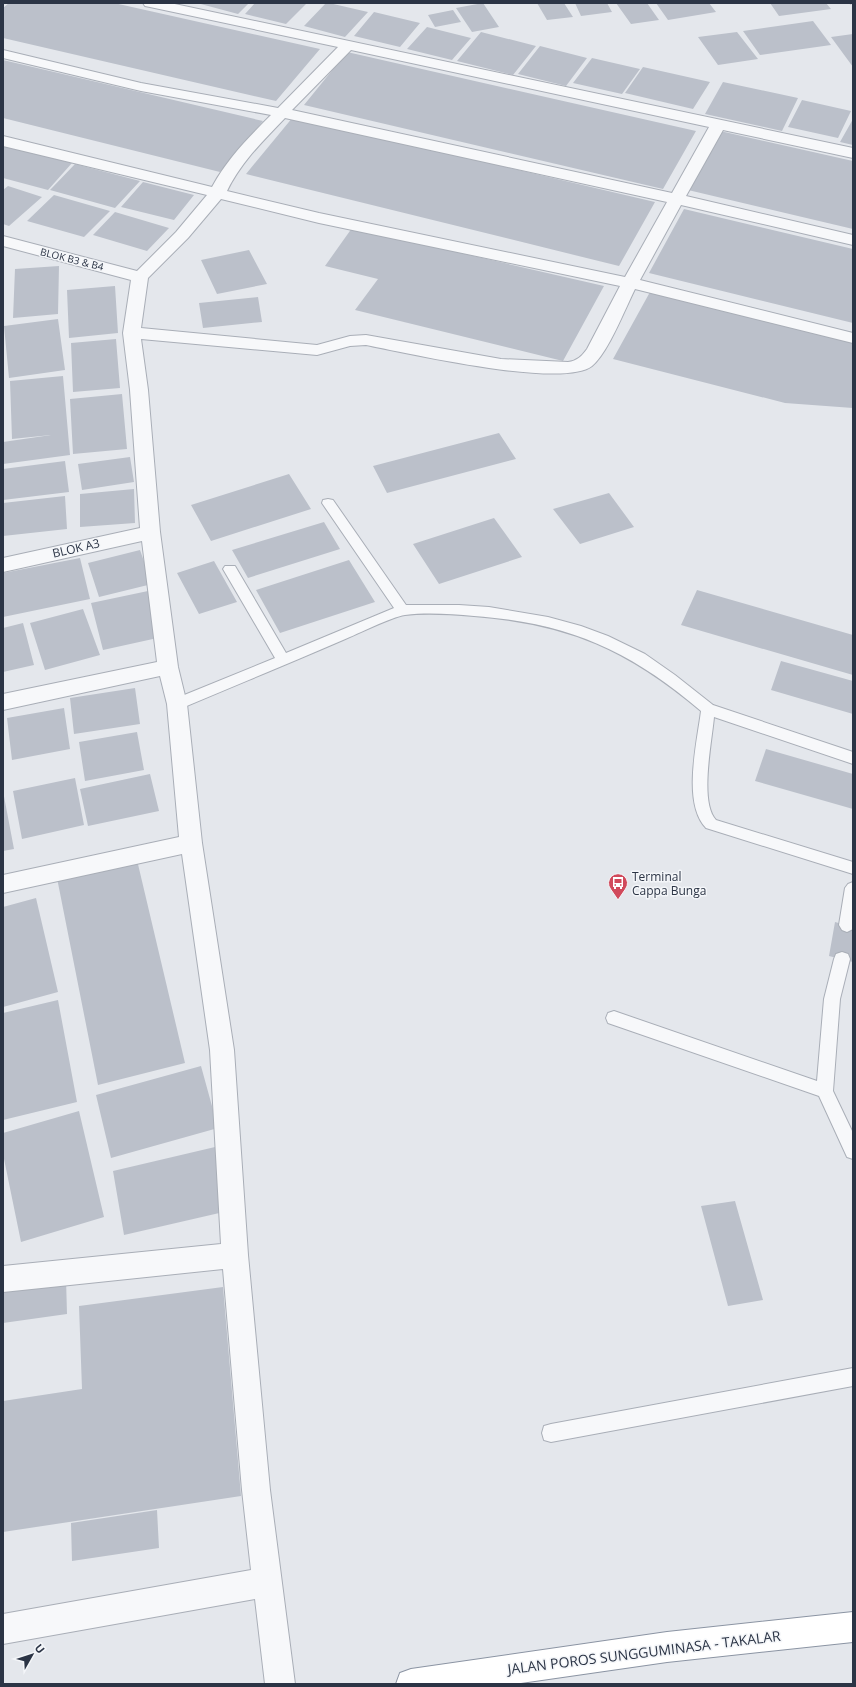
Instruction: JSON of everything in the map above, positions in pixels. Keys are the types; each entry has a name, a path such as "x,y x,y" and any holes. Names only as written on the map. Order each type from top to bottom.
{"highway":[{"name":"JALAN POROS SUNGGUMINASA - TAKALAR","path":"411,1684 667,1647 853,1627"}],"street":[{"path":"150,3 853,153"},
{"path":"280,1684 256,1490 235,1255 222,1050 192,843 177,704 168,667 150,532 139,390 132,333 140,276 182,235 216,194 227,174 248,147 348,45"},
{"path":"3,54 141,87 283,113 677,199 853,240"},
{"path":"132,333 317,350 350,341 366,340 502,365 568,368 578,367 587,361 595,351 630,283 718,125"},
{"path":"3,141 319,218 630,283 853,338"},
{"name":"BLOK B3 & B4","path":"3,241 140,276"},
{"name":"BLOK A3","path":"3,565 150,532"},
{"path":"3,702 168,667"},
{"path":"3,884 192,843"},
{"path":"3,1279 235,1255"},
{"path":"3,1629 268,1582"}],"lane":[{"path":"328,503 402,610"},
{"path":"230,569 283,660"},
{"path":"177,704 402,610 431,608 488,611 581,630 629,652 681,686 708,709 853,758"},
{"path":"708,709 699,792 700,803 708,821 718,827 853,868"},
{"path":"847,925 853,888"},
{"path":"842,959 832,999 825,1091 853,1151"},
{"path":"614,1018 825,1091"},
{"path":"551,1433 853,1377"}],"path":[{"path":"850,3 853,6"}],"building":[{"path":"9,3 114,3 320,49 276,101 3,38 3,8"},
{"path":"197,3 249,3 238,14"},
{"path":"255,3 307,3 286,24 245,14"},
{"path":"326,3 368,12 345,37 304,26"},
{"path":"483,3 499,27 472,32 456,8"},
{"path":"537,3 564,3 573,17 547,20"},
{"path":"575,3 607,3 612,12 581,16"},
{"path":"616,3 647,3 659,20 631,24"},
{"path":"656,3 709,3 716,12 668,20"},
{"path":"770,3 826,3 831,9 779,16"},
{"path":"453,10 461,22 435,27 428,15"},
{"path":"374,12 420,23 400,47 354,36"},
{"path":"813,21 831,45 760,55 743,31"},
{"path":"427,27 471,38 452,60 407,49"},
{"path":"481,32 536,46 513,75 457,61"},
{"path":"737,32 758,59 718,65 698,37"},
{"path":"853,34 853,67 831,37"},
{"path":"540,46 587,58 566,86 518,74"},
{"path":"347,52 696,131 663,189 304,105"},
{"path":"592,58 640,69 622,94 573,83"},
{"path":"3,60 263,121 220,172 3,118"},
{"path":"643,67 710,82 693,109 625,93"},
{"path":"723,82 798,98 782,131 705,114"},
{"path":"802,100 851,111 838,138 788,127"},
{"path":"293,117 655,202 619,266 246,174"},
{"path":"853,119 853,145 840,142"},
{"path":"720,131 853,161 853,229 688,190"},
{"path":"3,146 72,163 48,190 3,178"},
{"path":"75,164 140,181 115,208 50,190"},
{"path":"143,182 194,195 174,220 121,207"},
{"path":"8,186 42,197 9,226 3,224 3,190"},
{"path":"54,195 110,211 84,237 27,221"},
{"path":"684,209 853,249 853,323 649,273"},
{"path":"115,212 169,228 147,251 93,235"},
{"path":"352,228 604,286 563,361 355,310 378,279 325,266"},
{"path":"249,250 267,284 217,294 201,260"},
{"path":"59,266 58,314 13,318 15,269"},
{"path":"115,286 118,333 69,338 67,290"},
{"path":"650,292 853,343 853,408 785,403 613,359"},
{"path":"258,297 262,322 203,328 199,303"},
{"path":"58,319 65,370 9,378 4,326"},
{"path":"116,339 120,388 73,392 71,343"},
{"path":"63,376 70,455 3,464 3,442 51,435 12,439 10,381"},
{"path":"122,394 127,449 73,454 70,399"},
{"path":"499,433 516,459 387,493 373,466"},
{"path":"130,457 134,482 82,490 78,464"},
{"path":"65,461 69,492 3,500 3,469"},
{"path":"289,474 311,509 211,541 191,505"},
{"path":"134,489 135,523 80,527 80,494"},
{"path":"609,493 634,527 580,544 553,509"},
{"path":"65,496 67,529 3,536 3,503"},
{"path":"494,518 522,557 439,584 413,544"},
{"path":"324,522 340,549 248,578 232,550"},
{"path":"140,550 152,584 99,597 88,563"},
{"path":"80,558 90,599 3,617 3,573"},
{"path":"349,560 375,602 280,633 256,590"},
{"path":"214,561 237,602 199,614 177,573"},
{"path":"697,590 853,635 853,675 681,625"},
{"path":"148,591 162,637 103,650 91,603"},
{"path":"83,609 100,655 45,670 30,623"},
{"path":"23,623 34,665 3,672 3,628"},
{"path":"781,661 853,681 853,714 771,690"},
{"path":"135,688 140,724 74,734 70,698"},
{"path":"64,708 70,749 12,760 7,718"},
{"path":"137,732 144,770 85,781 79,742"},
{"path":"766,749 853,774 853,809 755,781"},
{"path":"150,774 159,811 88,826 80,789"},
{"path":"75,778 84,825 22,839 13,791"},
{"path":"3,791 14,849 3,851"},
{"path":"137,860 185,1063 98,1085 57,878"},
{"path":"36,898 58,992 3,1007 3,907"},
{"path":"835,922 853,927 853,962 829,956"},
{"path":"58,1000 77,1102 3,1120 3,1013"},
{"path":"201,1066 218,1128 111,1158 96,1095"},
{"path":"79,1111 104,1217 21,1242 3,1154 3,1133"},
{"path":"215,1147 228,1211 124,1235 113,1171"},
{"path":"735,1201 763,1300 728,1306 701,1206"},
{"path":"66,1278 67,1314 3,1323 3,1287"},
{"path":"223,1287 241,1496 3,1532 3,1401 82,1389 79,1306"},
{"path":"157,1510 159,1548 72,1561 71,1523"}],"place":[{"name":"Terminal Cappa Bunga","path":"618,900"}]}
